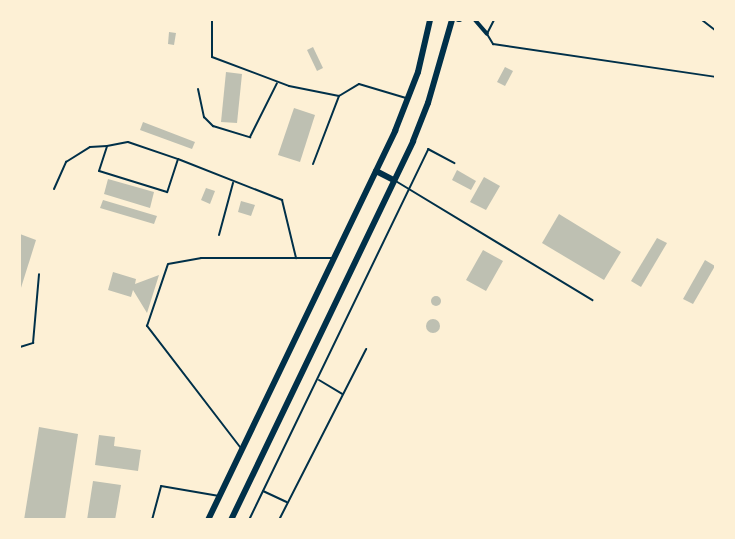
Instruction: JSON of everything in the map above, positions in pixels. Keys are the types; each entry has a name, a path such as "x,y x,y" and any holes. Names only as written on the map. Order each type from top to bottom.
{"main road":[{"path":"208,519 376,171 408,99 430,20"},
{"path":"231,519 394,180 428,103 452,20"},
{"path":"450,31 459,20"},
{"path":"376,171 394,180"}],"street":[{"path":"475,20 487,34"}],"lane":[{"path":"212,20 212,57 277,82 339,96"},
{"path":"494,20 487,34 493,44 716,77"},
{"path":"702,20 716,31"},
{"path":"198,89 204,117 213,126 250,137 277,82"},
{"path":"313,164 339,96 359,84 408,99"},
{"path":"54,189 66,162 90,147 128,142 282,200 296,258"},
{"path":"107,146 99,171 167,192 178,159"},
{"path":"249,519 428,149 454,163"},
{"path":"394,180 592,300"},
{"path":"219,235 233,183"},
{"path":"242,449 147,326 168,264 201,258 333,258"},
{"path":"20,347 33,343 39,274"},
{"path":"279,519 366,349"},
{"path":"318,379 342,394"},
{"path":"152,519 161,486 219,496"},
{"path":"263,491 287,502"}],"building":[{"path":"169,32 176,33 174,45 168,44"},
{"path":"313,47 323,68 317,71 307,50"},
{"path":"505,67 513,71 505,86 497,82"},
{"path":"226,72 242,74 237,123 221,122"},
{"path":"294,108 315,115 300,162 278,155"},
{"path":"143,122 195,142 192,149 140,130"},
{"path":"457,170 476,181 471,190 452,180"},
{"path":"484,177 500,186 486,210 470,202"},
{"path":"108,179 154,192 150,208 104,194"},
{"path":"206,188 215,191 210,204 201,200"},
{"path":"103,200 157,216 154,224 100,208"},
{"path":"241,201 255,205 251,216 238,212"},
{"path":"559,214 621,252 604,280 542,243"},
{"path":"20,234 36,240 20,291"},
{"path":"657,238 667,243 641,287 631,281"},
{"path":"483,250 503,261 486,291 466,280"},
{"path":"705,260 715,266 693,304 683,299"},
{"path":"113,272 136,279 135,284 159,275 147,313 133,290 131,297 108,290"},
{"path":"436,296 440,297 440,305 436,306 432,305 431,301 432,297"},
{"path":"430,319 436,319 440,326 436,333 430,333 426,329 426,323"},
{"path":"39,427 78,434 65,520 24,520"},
{"path":"99,435 115,437 114,446 141,450 138,471 95,465"},
{"path":"93,481 121,485 115,520 87,520"}]}
